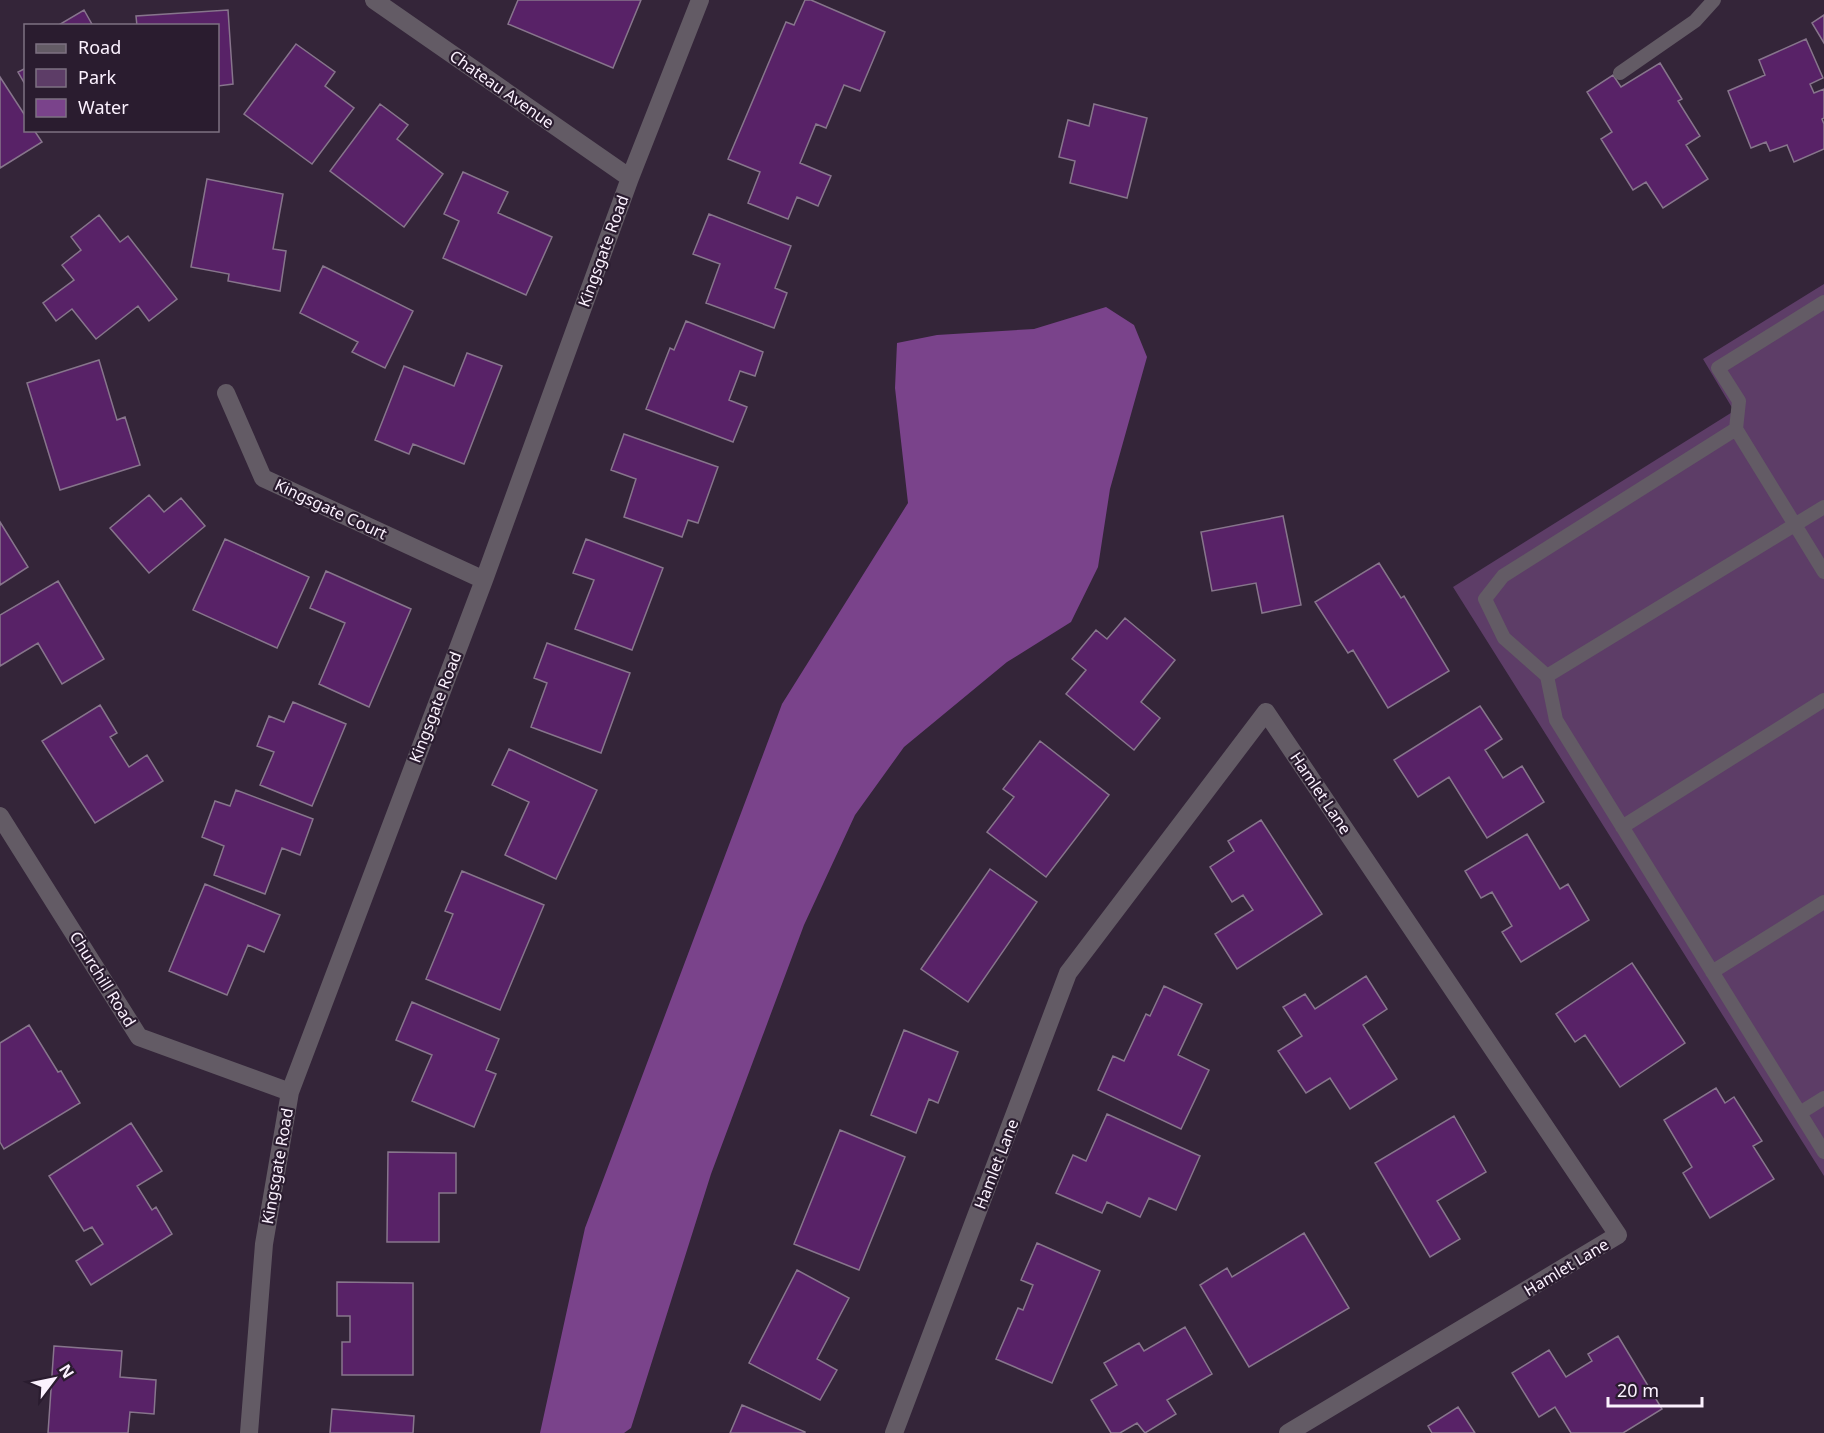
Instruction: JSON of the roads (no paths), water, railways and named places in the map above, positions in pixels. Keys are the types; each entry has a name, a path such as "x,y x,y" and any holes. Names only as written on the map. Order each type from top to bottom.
{"street":[{"name":"Chateau Avenue","path":"374,0 630,177"},
{"name":"Kingsgate Road","path":"249,1433 264,1244 290,1092 484,580 630,177 700,0"},
{"name":"Kingsgate Court","path":"226,393 263,478 484,580"},
{"name":"Hamlet Lane","path":"894,1433 1068,973 1266,712 1618,1235 1288,1433"},
{"name":"Churchill Road","path":"0,816 139,1037 290,1092"}],"lane":[{"path":"1620,73 1695,21 1714,0"},
{"path":"1824,302 1718,368 1739,401 1736,429 1824,572"},
{"path":"1736,429 1503,576 1485,599 1504,638 1547,676 1556,720 1824,1152"},
{"path":"1547,676 1824,507"},
{"path":"1622,827 1824,700"},
{"path":"1712,972 1824,902"},
{"path":"1800,1113 1824,1098"}],"water":[{"path":"1106,307 1134,325 1147,357 1110,489 1098,567 1071,622 1007,662 904,747 855,815 804,925 711,1174 631,1428 624,1433 540,1433 585,1228 782,704 908,503 895,388 897,343 937,335 1034,329"}]}
